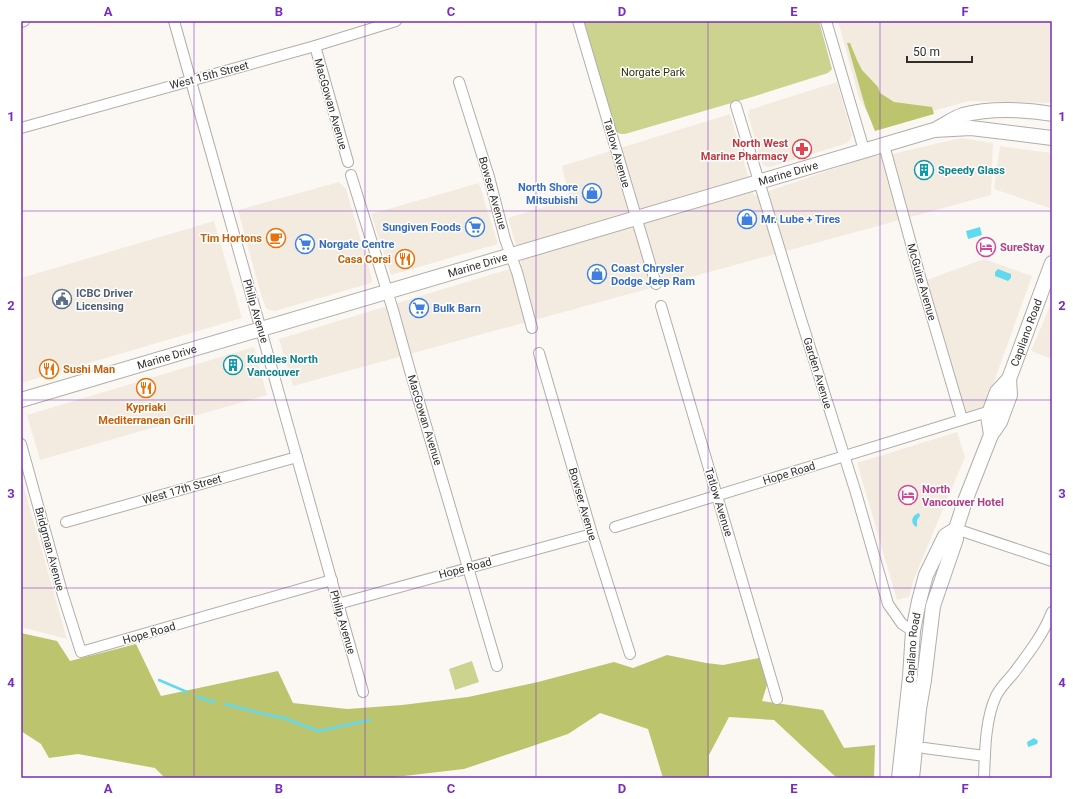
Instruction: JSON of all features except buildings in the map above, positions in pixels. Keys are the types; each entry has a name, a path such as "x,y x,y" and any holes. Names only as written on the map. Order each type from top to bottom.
{"main road":[{"name":"Marine Drive","path":"21,400 387,291 760,183 864,150 934,130 962,115 1012,110 1051,115"},
{"path":"971,128 986,121 1027,120 1051,115"},
{"name":"Marine Drive","path":"934,130 971,128 1052,138"},
{"name":"Capilano Road","path":"988,416 997,392 1009,379 1048,286 1052,263"},
{"name":"Capilano Road","path":"912,778 919,709 933,606 956,539 956,529 991,435 1000,422 1010,395 1009,379"},
{"path":"988,416 991,435"},
{"name":"Capilano Road","path":"899,778 914,631 919,601 926,575 945,536 956,529"},
{"path":"914,631 918,639 915,697 919,709"}],"street":[{"name":"Philip Avenue","path":"174,21 363,692"},
{"name":"West 15th Street","path":"21,128 315,46 396,21"},
{"name":"Tatlow Avenue","path":"578,21 656,284"},
{"path":"826,21 864,150"},
{"name":"MacGowan Avenue","path":"315,46 348,162"},
{"name":"Bowser Avenue","path":"459,82 489,176 505,239 517,272 532,328"},
{"name":"Garden Avenue","path":"736,106 856,493 888,604 902,624 914,631"},
{"name":"McGuire Avenue","path":"884,145 921,280 962,419"},
{"name":"MacGowan Avenue","path":"351,175 387,291 497,666"},
{"name":"Tatlow Avenue","path":"661,306 777,699"},
{"name":"Bowser Avenue","path":"539,353 592,534 630,654"},
{"name":"Hope Road","path":"615,527 844,457 962,419 984,413 988,416"},
{"name":"Bridgman Avenue","path":"21,444 62,592 81,652"},
{"name":"West 17th Street","path":"66,522 297,457"},
{"path":"956,529 1052,561"},
{"name":"Hope Road","path":"338,604 592,534"},
{"name":"Hope Road","path":"81,652 332,580"},
{"path":"984,778 990,712 997,695 1036,643 1052,612"},
{"path":"924,748 985,756"}],"shaded area":[{"path":"838,21 1052,21 1052,103 969,101 875,127 859,98"},
{"path":"837,82 852,135 848,143 770,167 764,166 748,115 749,110"},
{"path":"730,114 754,196 865,158 896,153 961,138 993,143 991,195 293,386 279,339 522,265 508,218 570,199 562,166"},
{"path":"1000,146 1052,153 1052,209 994,189"},
{"name":"Norgate Centre","path":"339,182 346,189 372,282 275,311 266,308 261,295 238,210"},
{"path":"479,183 498,244 391,275 371,214"},
{"path":"214,221 242,318 21,383 21,278"},
{"path":"984,259 1032,276 985,407 966,412 927,280"},
{"path":"1050,306 1052,306 1052,359 1031,351"},
{"path":"254,347 267,395 40,460 27,415"},
{"name":"North Vancouver Hotel","path":"957,432 965,457 914,579 909,597 897,600 857,463"},
{"path":"21,477 67,639 21,627"}],"green space":[{"name":"Norgate Park","path":"584,21 819,21 832,69 828,73 752,97 621,134 616,132"},
{"path":"847,43 850,43 862,70 878,87 880,93 894,102 932,107 934,114 875,131 865,106"},
{"path":"21,633 57,641 70,661 136,644 161,696 278,671 293,703 347,709 402,705 468,697 538,682 614,662 633,668 667,655 723,665 759,658 770,675 762,701 823,710 844,748 875,745 874,778 837,778 774,720 729,717 709,755 709,778 663,778 648,729 600,713 568,734 464,769 387,778 165,778 155,768 78,754 49,758 41,744 21,731"},
{"path":"472,661 479,682 455,690 449,669"}],"water":[{"path":"980,227 982,235 968,239 966,231"},
{"path":"998,269 1011,274 1011,278 1008,281 995,276 995,272"},
{"path":"919,513 920,516 917,520 916,527 912,522 912,519"},
{"path":"1034,738 1038,741 1037,744 1028,747 1027,742"}],"waterway":[{"path":"159,680 187,692"},
{"path":"197,697 215,702"},
{"path":"225,704 284,718 318,731 370,720"}],"place":[{"name":"North West Marine Pharmacy","path":"802,149"},
{"name":"Speedy Glass","path":"924,170"},
{"name":"North Shore Mitsubishi","path":"592,193"},
{"name":"Mr. Lube + Tires","path":"747,219"},
{"name":"Sungiven Foods","path":"475,227"},
{"name":"Tim Hortons","path":"276,238"},
{"name":"Norgate Centre","path":"305,244"},
{"name":"SureStay","path":"986,247"},
{"name":"Casa Corsi","path":"405,259"},
{"name":"Coast Chrysler Dodge Jeep Ram","path":"597,274"},
{"name":"ICBC Driver Licensing","path":"62,299"},
{"name":"Bulk Barn","path":"419,308"},
{"name":"Kuddles North Vancouver","path":"233,365"},
{"name":"Sushi Man","path":"49,369"},
{"name":"Kypriaki Mediterranean Grill","path":"146,388"},
{"name":"North Vancouver Hotel","path":"908,495"}]}
